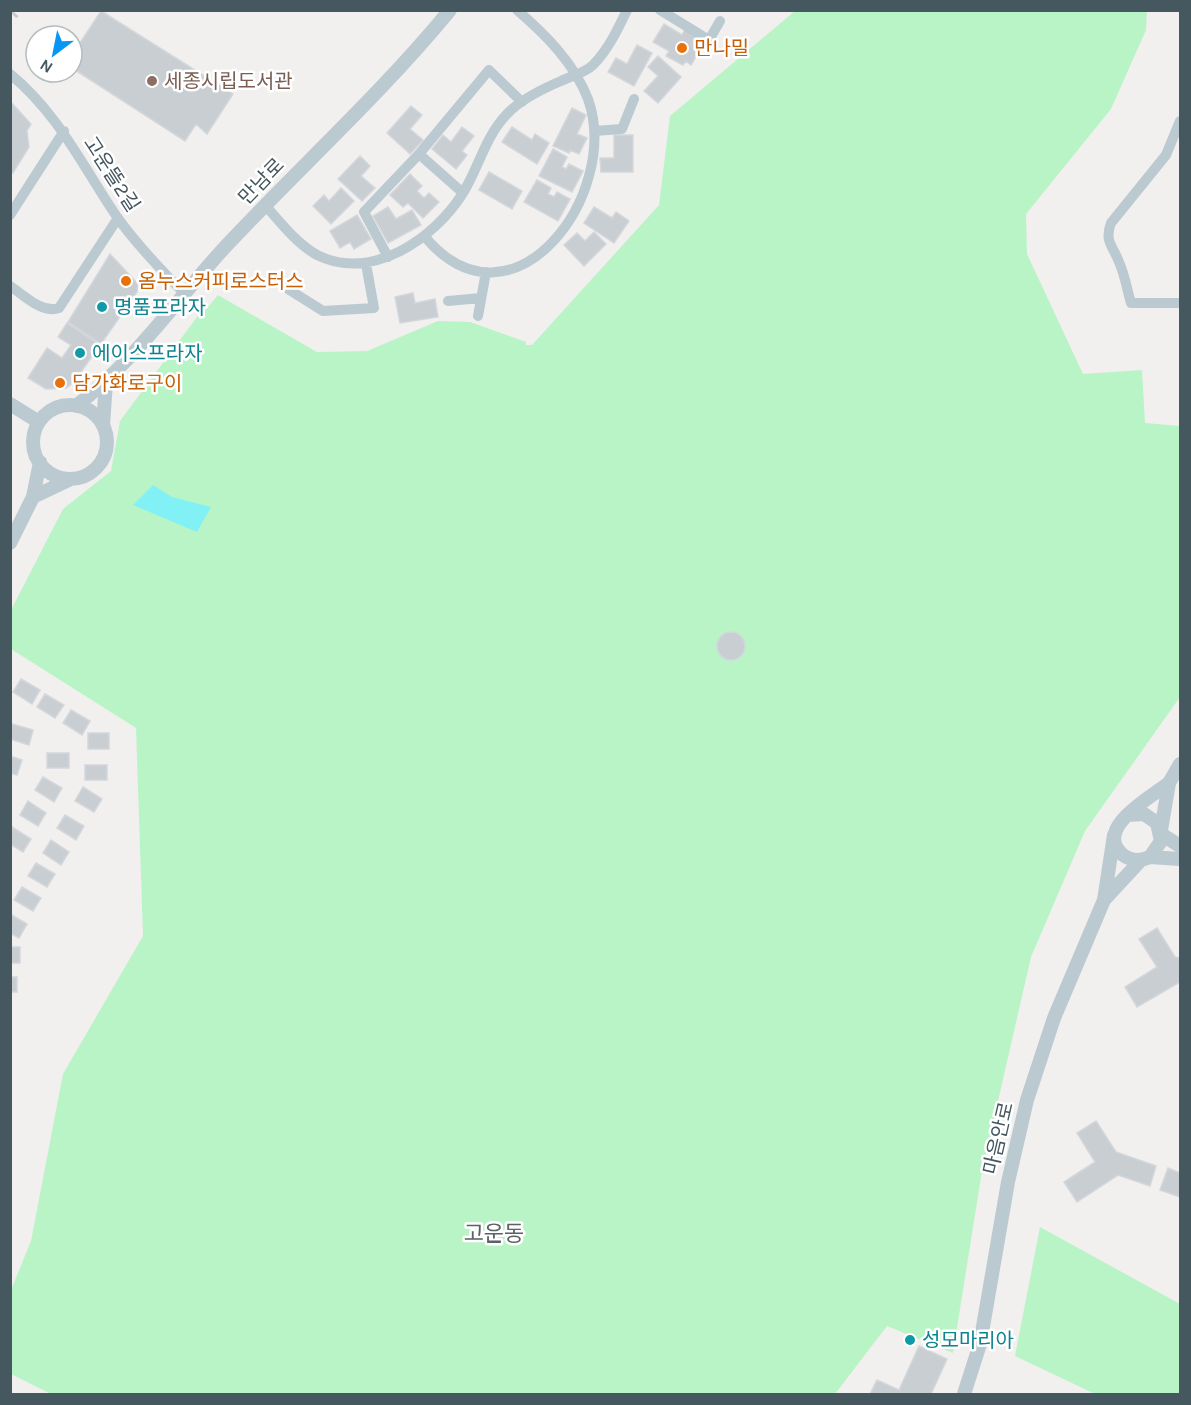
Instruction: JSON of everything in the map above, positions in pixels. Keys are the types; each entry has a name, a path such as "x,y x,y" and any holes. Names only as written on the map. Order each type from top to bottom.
{"street":[{"name":"만남로","path":"76,406 106,383 130,359 184,293 265,205 415,52 450,10"},
{"path":"424,237 456,264 486,272 504,271 526,264 546,249 567,225 582,200 592,171 594,131 588,100 576,75 560,51 517,10"},
{"path":"265,205 295,237 315,254 336,263 366,264 388,257 424,237 463,193 492,133 508,113 522,102 593,65 609,44 627,10"},
{"path":"660,10 709,40 720,21"},
{"path":"388,257 364,212 419,154 489,70 522,102"},
{"name":"고운뜰2길","path":"10,74 26,86 64,131 118,218 150,259 184,293"},
{"path":"594,131 622,129 634,99"},
{"path":"1180,121 1166,155 1111,223 1107,234 1109,245 1119,262 1131,303 1180,303"},
{"path":"10,215 64,131"},
{"path":"419,154 463,193"},
{"path":"10,286 44,308 52,310 59,308 118,218"},
{"path":"288,290 323,311 374,308 366,264"},
{"path":"478,316 486,272"},
{"path":"448,301 481,298"},
{"path":"33,497 71,479 83,477 102,461 107,449 103,425 106,383"},
{"path":"10,404 39,422"},
{"path":"10,543 33,497 40,462 33,442 39,422 56,408 76,406 87,409 103,425"},
{"path":"40,462 59,477 71,479"},
{"path":"1104,900 1159,847 1169,783 1180,764"},
{"path":"1104,900 1118,823 1169,783"},
{"path":"1128,815 1144,814 1157,823 1161,832 1180,846"},
{"path":"1114,835 1122,854 1146,858 1180,859"},
{"name":"마음안로","path":"964,1395 980,1344 1008,1182 1027,1100 1054,1018 1104,900"}],"green space":[{"path":"795,11 1147,11 1146,30 1111,109 1026,214 1027,254 1083,374 1142,370 1145,423 1180,426 1180,697 1085,831 1031,957 982,1171 953,1353 887,1326 835,1394 51,1394 11,1374 11,1290 31,1241 63,1074 143,936 136,728 11,649 10,612 63,509 111,471 120,421 205,306 208,307 218,295 317,352 367,351 438,321 470,322 526,342 526,345 532,345 659,205 670,116"},
{"path":"1040,1227 1180,1304 1180,1394 1095,1394 1015,1356"}],"water":[{"path":"153,485 172,497 211,507 197,532 133,505"}],"building":[{"name":"세종시립도서관","path":"101,11 233,94 207,134 196,124 185,141 84,76 84,37"},
{"path":"664,24 682,35 685,29 699,37 694,44 701,48 691,65 686,61 683,65 666,56 669,51 653,42"},
{"path":"637,45 652,53 634,86 608,72 616,58 627,64"},
{"path":"658,56 681,77 658,103 644,91 658,76 648,67"},
{"path":"10,101 31,124 27,131 29,147 13,173 10,171"},
{"path":"411,106 422,115 410,129 423,140 410,154 387,133"},
{"path":"572,108 586,115 577,134 587,138 579,154 570,150 569,153 553,146"},
{"path":"462,127 474,136 462,151 467,155 456,169 432,149 443,135 451,142"},
{"path":"512,127 532,140 535,134 549,143 537,164 502,142"},
{"path":"614,135 633,135 633,172 601,172 600,158 614,158"},
{"path":"553,149 567,157 562,167 566,169 569,164 583,171 572,192 539,176"},
{"path":"360,156 370,166 361,176 375,188 362,201 338,179"},
{"path":"489,172 522,191 512,209 479,190"},
{"path":"410,174 422,186 417,191 424,198 429,193 439,202 423,218 408,203 403,207 390,195"},
{"path":"537,180 551,188 548,194 554,197 557,192 570,199 558,221 524,202"},
{"path":"341,188 354,201 331,224 313,206 324,195 329,201"},
{"path":"388,207 396,219 412,210 421,225 388,243 373,216"},
{"path":"594,207 612,218 616,212 629,221 614,243 584,223"},
{"path":"357,215 371,239 354,249 350,242 340,248 330,231"},
{"path":"594,232 606,244 584,266 564,245 577,233 585,241"},
{"name":"명품프라자","path":"110,254 138,284 137,292 101,344 68,322"},
{"path":"413,293 415,303 435,299 438,317 400,323 395,297"},
{"name":"에이스프라자","path":"67,323 100,345 74,382 66,388 46,389 28,378 47,348 62,358 71,345 58,337"},
{"path":"731,632 741,636 745,646 741,656 731,660 721,656 717,646 721,636"},
{"path":"21,679 40,690 32,704 13,692"},
{"path":"45,694 64,705 55,718 37,707"},
{"path":"71,710 90,721 82,735 63,723"},
{"path":"12,724 33,730 29,745 10,739"},
{"path":"88,733 109,733 109,749 88,749"},
{"path":"47,753 69,753 69,768 47,768"},
{"path":"10,756 22,760 17,775 10,773"},
{"path":"85,765 107,765 107,780 85,780"},
{"path":"43,777 62,788 54,802 35,790"},
{"path":"83,787 102,799 94,812 75,801"},
{"path":"28,801 46,813 38,826 20,815"},
{"path":"65,815 84,826 76,840 57,828"},
{"path":"12,827 31,839 23,852 10,844"},
{"path":"51,840 69,852 61,865 43,853"},
{"path":"36,863 55,874 47,887 28,876"},
{"path":"22,887 41,898 33,911 14,900"},
{"path":"10,914 27,924 19,938 10,933"},
{"path":"1157,928 1175,957 1180,958 1180,982 1137,1007 1125,987 1157,967 1139,939"},
{"path":"10,947 20,947 20,963 10,963"},
{"path":"10,977 17,977 17,992 10,992"},
{"path":"1096,1121 1116,1152 1156,1166 1150,1186 1118,1175 1077,1202 1064,1182 1095,1162 1077,1133"},
{"path":"1168,1168 1180,1173 1180,1197 1160,1190"},
{"path":"919,1346 947,1359 931,1394 870,1394 877,1380 899,1390"}],"place":[{"name":"만나밀","path":"682,48"},
{"name":"세종시립도서관","path":"152,81"},
{"name":"옴누스커피로스터스","path":"126,281"},
{"name":"명품프라자","path":"102,307"},
{"name":"에이스프라자","path":"80,353"},
{"name":"담가화로구이","path":"60,383"},
{"name":"성모마리아","path":"910,1340"}],"district":[{"name":"고운동","path":"494,1233"}]}
